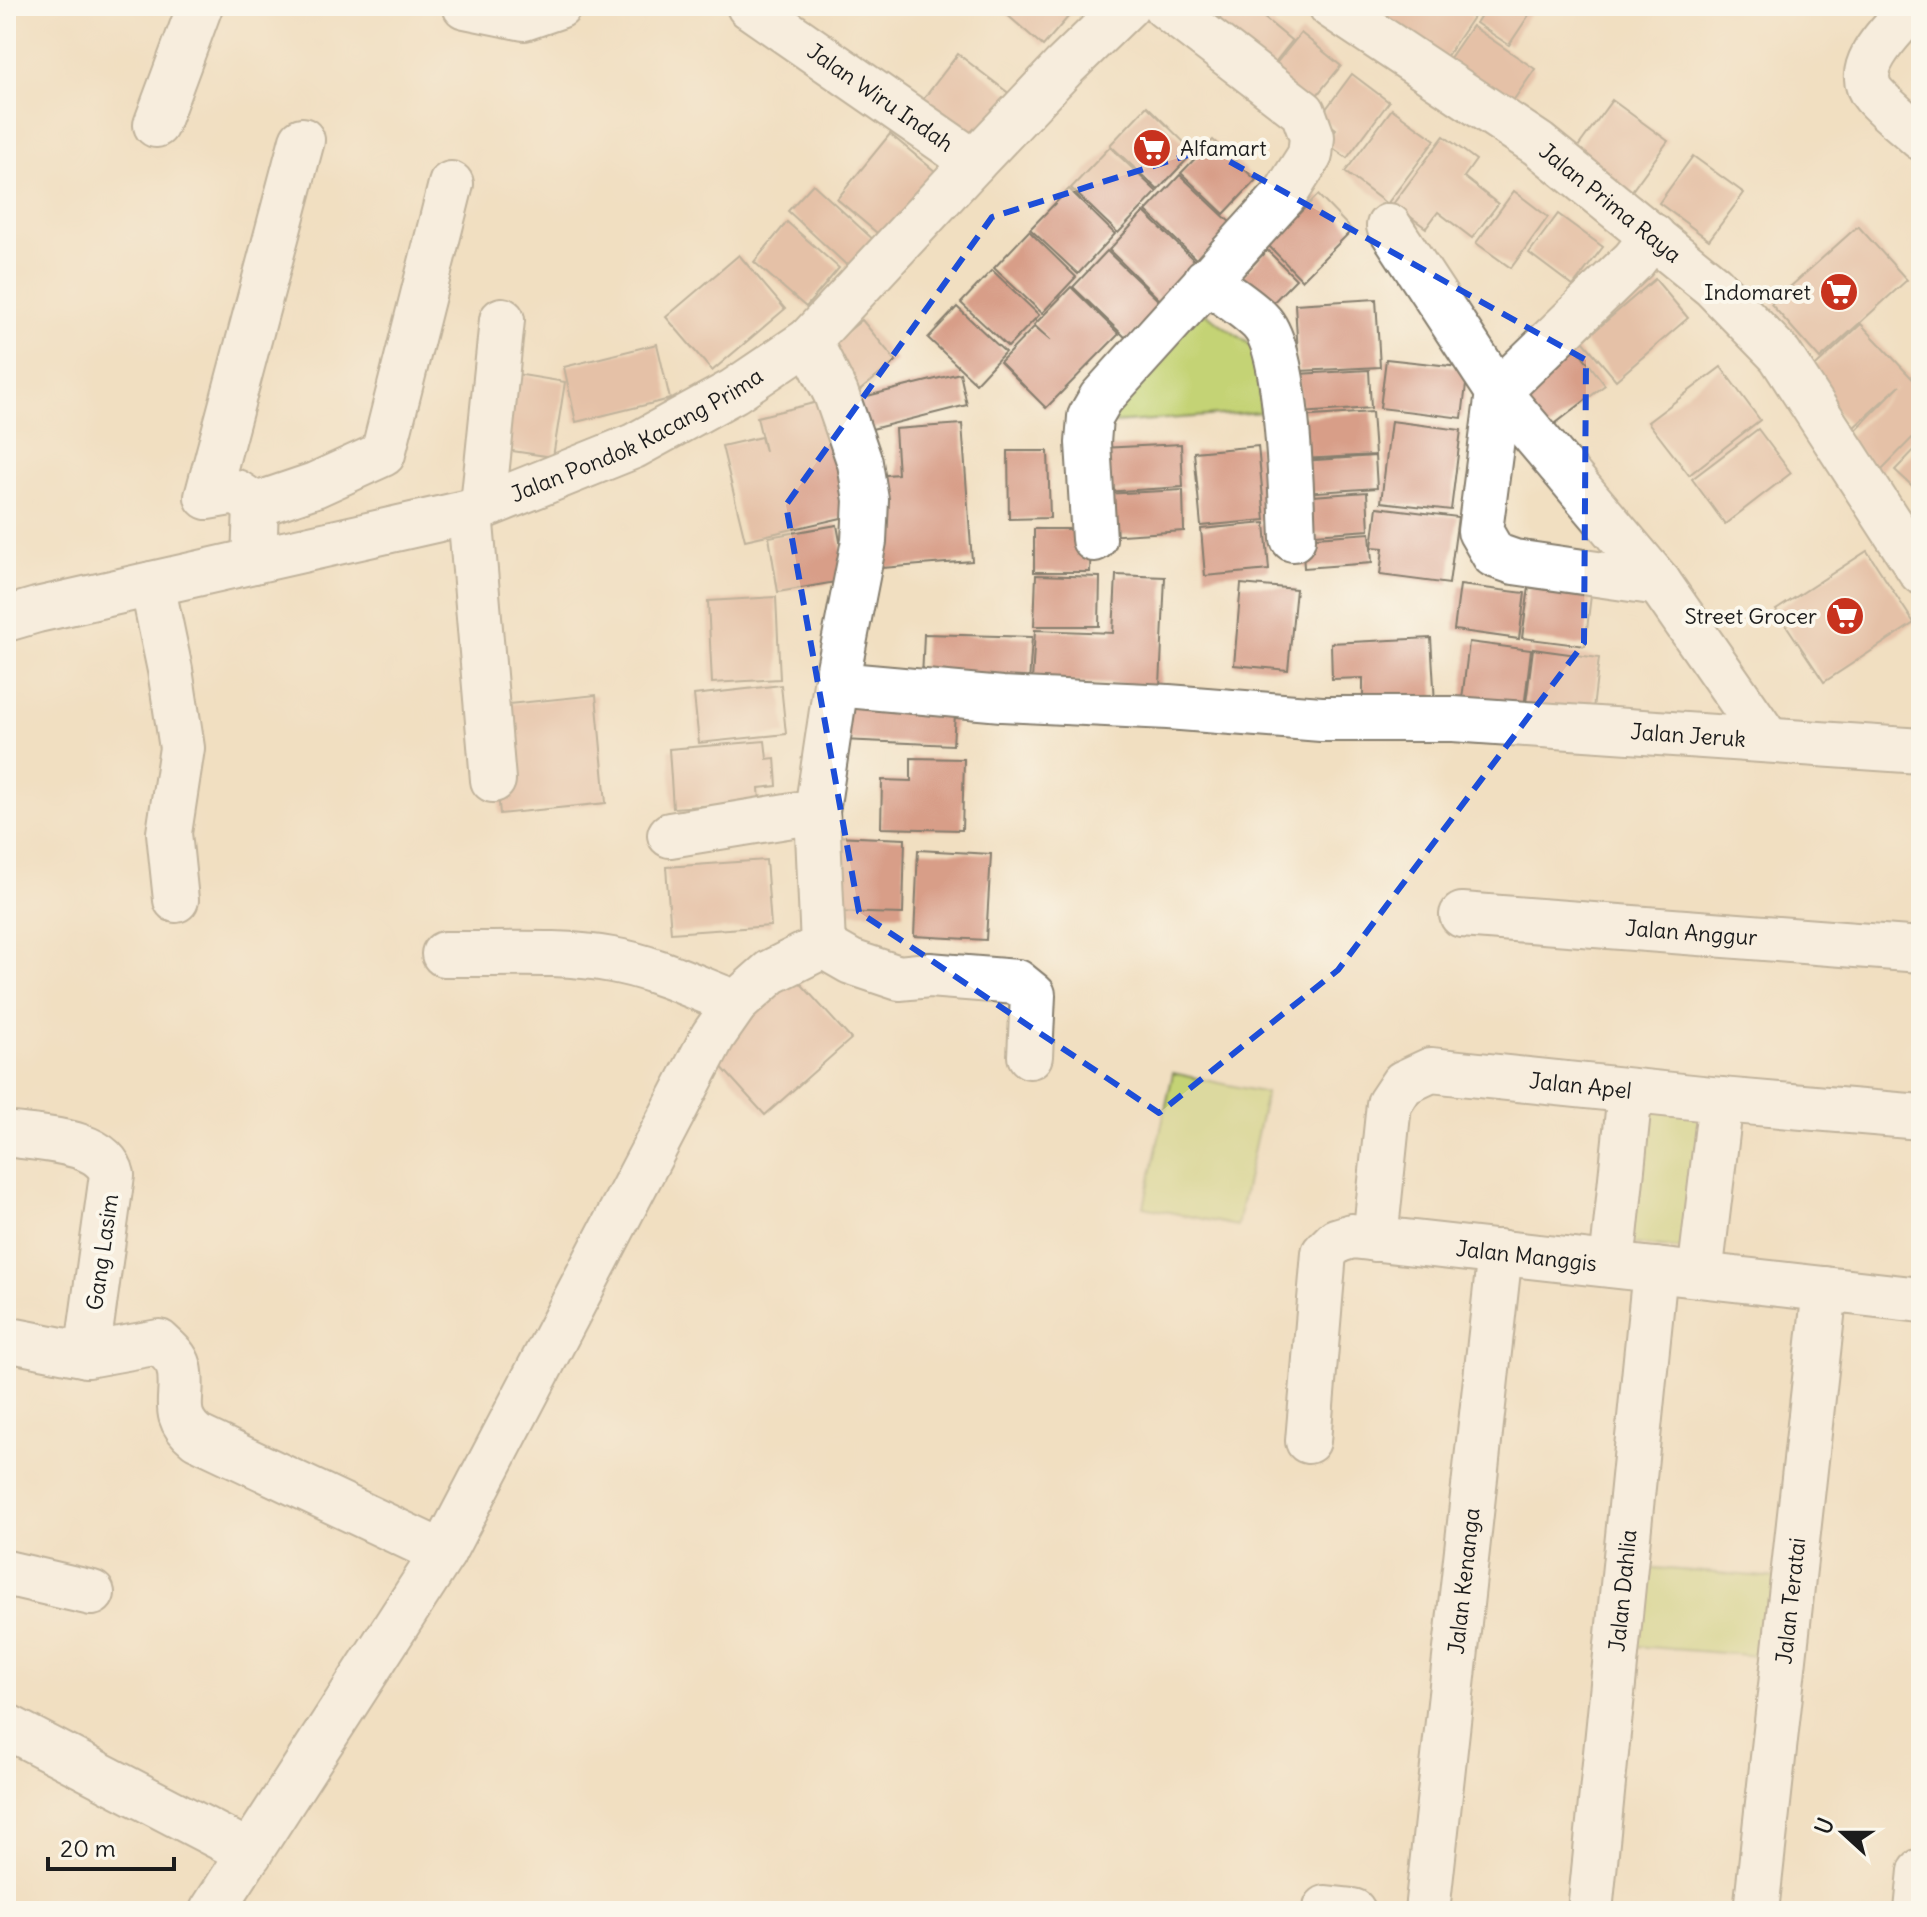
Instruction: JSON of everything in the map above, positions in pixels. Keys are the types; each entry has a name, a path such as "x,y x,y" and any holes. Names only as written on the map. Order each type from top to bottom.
{"street":[{"path":"156,125 200,6"},
{"path":"465,6 524,18 559,6"},
{"name":"Jalan Wiru Indah","path":"749,6 974,162"},
{"name":"Jalan Pondok Kacang Prima","path":"6,619 477,508 634,446 734,391 809,340 1064,67 1127,6"},
{"path":"1094,539 1088,443 1090,417 1101,398 1284,196 1310,155 1312,137 1303,112 1165,6"},
{"name":"Jalan Prima Raya","path":"1331,6 1538,144 1713,286 1780,355 1921,572"},
{"path":"1914,6 1868,62 1867,79 1871,93 1921,138"},
{"path":"256,505 236,492 207,497 302,140"},
{"path":"256,505 315,485 383,454 451,184"},
{"path":"1389,226 1498,392 1659,583 1768,740"},
{"path":"1653,236 1634,260 1498,392 1480,531 1494,555 1514,562 1659,583"},
{"path":"1206,280 1261,322 1273,340 1288,427 1293,539"},
{"path":"493,780 477,508 502,320"},
{"path":"809,340 836,394 860,463 866,500 864,541 836,684 817,811 823,946"},
{"path":"254,561 256,505"},
{"path":"152,584 182,748 169,833 176,900"},
{"name":"Jalan Jeruk","path":"836,684 1002,699 1168,707 1321,719 1453,719 1921,751"},
{"path":"670,835 817,811"},
{"name":"Jalan Anggur","path":"1462,915 1921,950"},
{"path":"212,1911 443,1553 713,1036 736,1003 771,972 823,946"},
{"path":"823,946 851,962 899,978 929,975 1017,982 1033,995 1030,1056"},
{"path":"444,954 585,956 614,960 736,1003"},
{"name":"Jalan Apel","path":"1375,1239 1389,1104 1403,1083 1431,1070 1630,1092 1921,1117"},
{"path":"1612,1265 1630,1092"},
{"path":"1700,1275 1721,1100"},
{"name":"Gang Lasim","path":"6,1134 89,1148 103,1155 110,1165 112,1175 87,1355"},
{"name":"Jalan Manggis","path":"1308,1441 1324,1253 1336,1241 1352,1236 1921,1300"},
{"name":"Jalan Kenanga","path":"1427,1911 1500,1252"},
{"name":"Jalan Dahlia","path":"1590,1911 1655,1270"},
{"name":"Jalan Teratai","path":"1756,1911 1825,1289"},
{"path":"6,1339 87,1355 159,1342 179,1366 180,1416 185,1428 197,1437 443,1553"},
{"path":"6,1573 92,1593"},
{"path":"6,1726 250,1853"},
{"path":"1917,1911 1921,1871"}],"highlighted area":[{"path":"1207,149 1586,360 1584,643 1338,970 1159,1113 859,912 786,505 992,217"}],"green space":[{"path":"1198,308 1255,348 1261,412 1113,423 1111,394"},
{"path":"1173,1073 1266,1093 1237,1226 1144,1207"},
{"path":"1642,1104 1704,1111 1688,1250 1626,1243"},
{"path":"1642,1567 1778,1578 1771,1657 1635,1646"}],"building":[{"path":"997,6 1072,6 1075,9 1043,46"},
{"path":"1230,6 1250,6 1292,41 1268,71 1213,26"},
{"path":"1383,6 1457,6 1473,17 1440,66 1373,20"},
{"path":"1487,6 1535,6 1509,45 1476,23"},
{"path":"1472,26 1535,69 1506,111 1443,68"},
{"path":"1301,33 1341,66 1308,106 1268,73"},
{"path":"958,54 1011,95 973,146 919,105"},
{"path":"1352,74 1389,102 1347,158 1326,143 1336,129 1320,117"},
{"path":"1612,100 1668,141 1631,192 1575,151"},
{"name":"Alfamart","path":"1147,106 1194,152 1158,190 1110,145"},
{"path":"1392,109 1435,140 1387,204 1345,172"},
{"path":"890,134 937,173 883,238 837,199"},
{"path":"1444,136 1476,160 1464,177 1498,204 1472,238 1438,212 1426,228 1393,204"},
{"path":"1213,140 1256,180 1224,214 1181,173"},
{"path":"1110,147 1157,192 1118,233 1071,188"},
{"path":"1693,156 1744,193 1709,240 1659,203"},
{"path":"1180,175 1234,226 1199,262 1146,211"},
{"path":"813,184 877,243 852,270 788,211"},
{"path":"1069,189 1115,234 1078,274 1030,229"},
{"path":"1514,191 1548,217 1511,268 1476,243"},
{"path":"1318,195 1352,230 1302,280 1267,244"},
{"path":"1144,212 1199,265 1163,303 1109,250"},
{"path":"1558,214 1603,247 1573,286 1529,253"},
{"path":"787,222 839,268 806,307 754,262"},
{"name":"Indomaret","path":"1858,226 1907,280 1820,359 1771,304"},
{"path":"1029,231 1076,277 1042,313 994,268"},
{"path":"1267,250 1296,279 1261,315 1232,287"},
{"path":"1107,251 1162,304 1128,340 1073,287"},
{"path":"739,255 785,309 712,371 666,317"},
{"path":"992,270 1039,315 1008,347 961,303"},
{"path":"1655,279 1688,318 1616,380 1583,341"},
{"path":"1071,287 1119,334 1046,408 1000,362 1034,327 1051,341 1034,325"},
{"path":"1376,299 1380,367 1299,371 1295,304"},
{"path":"957,307 1005,352 976,383 928,338"},
{"path":"862,320 896,361 858,392 824,351"},
{"path":"1861,324 1921,388 1921,429 1879,472 1847,439 1900,385 1853,428 1805,376"},
{"path":"657,344 670,399 576,422 564,367"},
{"path":"1576,347 1605,385 1543,433 1515,396"},
{"path":"1386,359 1468,368 1462,418 1380,408"},
{"path":"1721,367 1760,420 1689,475 1648,422"},
{"path":"1369,370 1371,408 1301,413 1298,374"},
{"path":"504,372 565,382 553,457 492,448"},
{"path":"960,373 967,405 864,431 855,399"},
{"path":"822,401 850,516 745,540 722,446 761,437 765,451 757,417"},
{"path":"1372,412 1375,455 1301,459 1298,417"},
{"path":"1391,421 1461,430 1451,510 1381,502"},
{"path":"962,424 972,561 882,568 875,476 898,474 895,429"},
{"path":"1758,429 1791,473 1725,524 1692,479"},
{"path":"1921,443 1921,490 1919,492 1895,470"},
{"path":"1181,444 1183,487 1104,492 1101,448"},
{"path":"1258,446 1265,520 1201,526 1194,452"},
{"path":"1008,451 1048,451 1050,518 1009,519"},
{"path":"1375,456 1377,488 1303,493 1302,461"},
{"path":"1183,490 1184,531 1105,536 1103,494"},
{"path":"1367,492 1369,530 1301,535 1299,497"},
{"path":"1377,507 1458,517 1449,584 1380,575 1383,548 1372,547"},
{"path":"1265,523 1269,570 1205,576 1201,529"},
{"path":"837,525 847,580 778,592 769,537"},
{"path":"1034,529 1091,529 1090,572 1034,572"},
{"path":"1370,533 1372,563 1304,568 1302,538"},
{"name":"Street Grocer","path":"1867,551 1914,623 1824,682 1776,610"},
{"path":"1036,575 1100,577 1099,626 1034,626"},
{"path":"1116,575 1165,577 1160,686 1032,681 1035,630 1113,633"},
{"path":"1241,584 1296,589 1288,670 1234,665"},
{"path":"1460,585 1525,593 1519,639 1454,630"},
{"path":"1529,587 1591,595 1585,646 1522,638"},
{"path":"776,597 780,679 712,683 708,601"},
{"path":"924,634 1032,637 1029,683 922,679"},
{"path":"1431,638 1435,703 1363,706 1363,678 1332,679 1331,643"},
{"path":"1469,642 1531,650 1523,716 1461,708"},
{"path":"1533,649 1599,658 1592,718 1525,710"},
{"path":"781,685 786,734 699,743 694,695"},
{"path":"596,695 606,803 500,814 490,706"},
{"path":"844,695 956,699 953,745 842,740"},
{"path":"765,741 767,759 775,758 777,786 759,788 760,802 673,808 669,749"},
{"path":"911,758 964,759 962,830 881,828 882,780 911,781"},
{"path":"833,836 905,839 903,914 831,912"},
{"path":"918,850 991,854 986,940 914,936"},
{"path":"766,860 771,926 671,933 666,867"},
{"path":"794,976 851,1039 765,1115 709,1053"}],"place":[{"name":"Alfamart","path":"1152,148"},
{"name":"Indomaret","path":"1839,292"},
{"name":"Street Grocer","path":"1845,616"}]}
